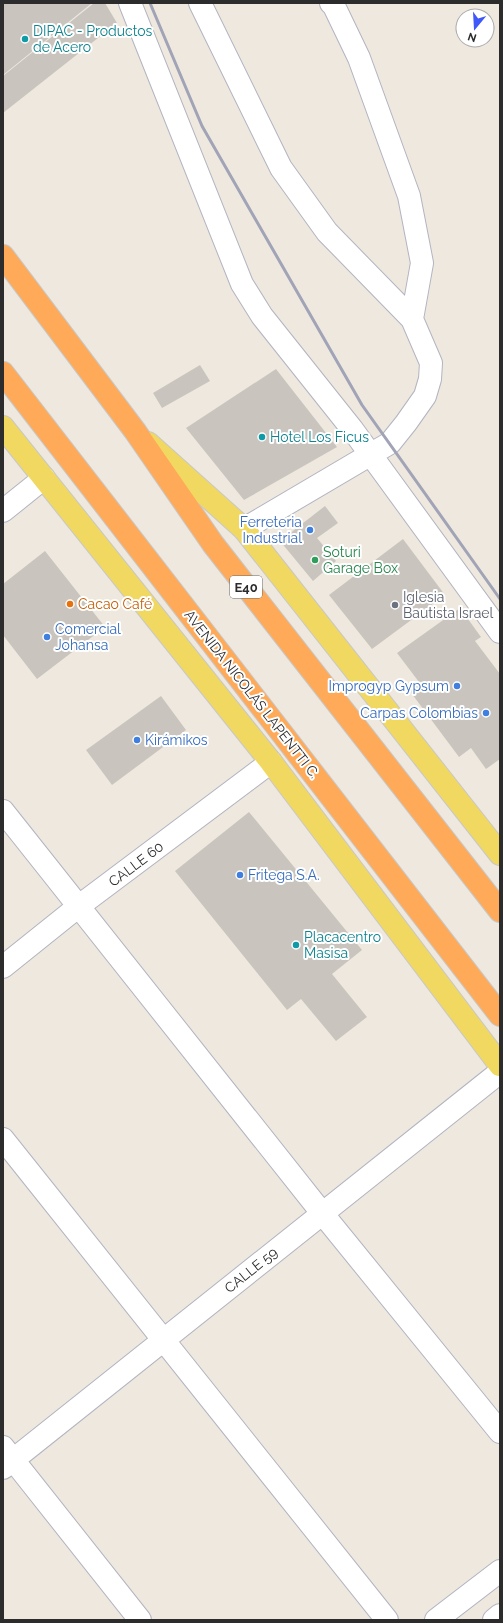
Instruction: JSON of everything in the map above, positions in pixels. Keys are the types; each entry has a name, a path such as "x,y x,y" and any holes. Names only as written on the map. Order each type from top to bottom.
{"highway":[{"name":"E40","path":"3,256 135,431 212,544 500,911"},
{"name":"AVENIDA NICOLÁS LAPENTTI C.","path":"3,373 500,1015"}],"main road":[{"name":"E40","path":"135,431 244,529 500,854"},
{"name":"AVENIDA NICOLÁS LAPENTTI C.","path":"6,438 44,478 271,762 500,1065"}],"street":[{"path":"130,3 242,284 262,316 371,455 500,632"},
{"path":"200,3 281,168 327,232 412,319 431,363 430,379 425,396 406,423 390,442 371,455 244,529"},
{"path":"331,3 334,6 360,58 409,196 422,263 412,319"},
{"path":"3,511 44,478"},
{"name":"CALLE 60","path":"3,968 79,906 271,762"},
{"path":"3,811 322,1213 500,1432"},
{"name":"CALLE 59","path":"6,1458 163,1340 500,1072"},
{"path":"3,1139 387,1620"},
{"path":"6,1458 140,1620"},
{"path":"436,1620 500,1571"},
{"path":"494,1620 500,1615"}],"building":[{"name":"DIPAC - Productos de Acero","path":"3,3 92,3 3,75"},
{"path":"94,3 105,3 117,23 3,113 3,76"},
{"path":"200,365 210,381 162,408 153,393"},
{"name":"Hotel Los Ficus","path":"276,369 337,447 244,500 186,428"},
{"path":"325,506 338,523 317,538 336,561 313,581 280,541"},
{"name":"Iglesia Bautista Israel","path":"403,539 445,595 372,649 329,595"},
{"path":"45,551 105,627 37,679 3,635 3,584"},
{"path":"460,608 481,637 475,641 500,674 500,759 486,769 471,748 459,757 409,690 419,682 397,653"},
{"name":"Kirámikos","path":"161,696 186,730 112,785 86,750"},
{"path":"249,812 362,950 332,974 367,1017 336,1041 301,999 287,1010 175,871"}],"railway":[{"path":"150,3 202,126 362,405 500,599"}],"place":[{"name":"DIPAC - Productos de Acero","path":"25,39"},
{"name":"Hotel Los Ficus","path":"262,437"},
{"name":"Ferreteria Industrial","path":"310,530"},
{"name":"Soturi Garage Box","path":"315,560"},
{"name":"Cacao Café","path":"70,604"},
{"name":"Iglesia Bautista Israel","path":"395,605"},
{"name":"Comercial Johansa","path":"47,637"},
{"name":"Improgyp Gypsum","path":"457,686"},
{"name":"Carpas Colombias","path":"486,713"},
{"name":"Kirámikos","path":"137,740"},
{"name":"Fritega S.A.","path":"240,875"},
{"name":"Placacentro Masisa","path":"296,945"}]}
